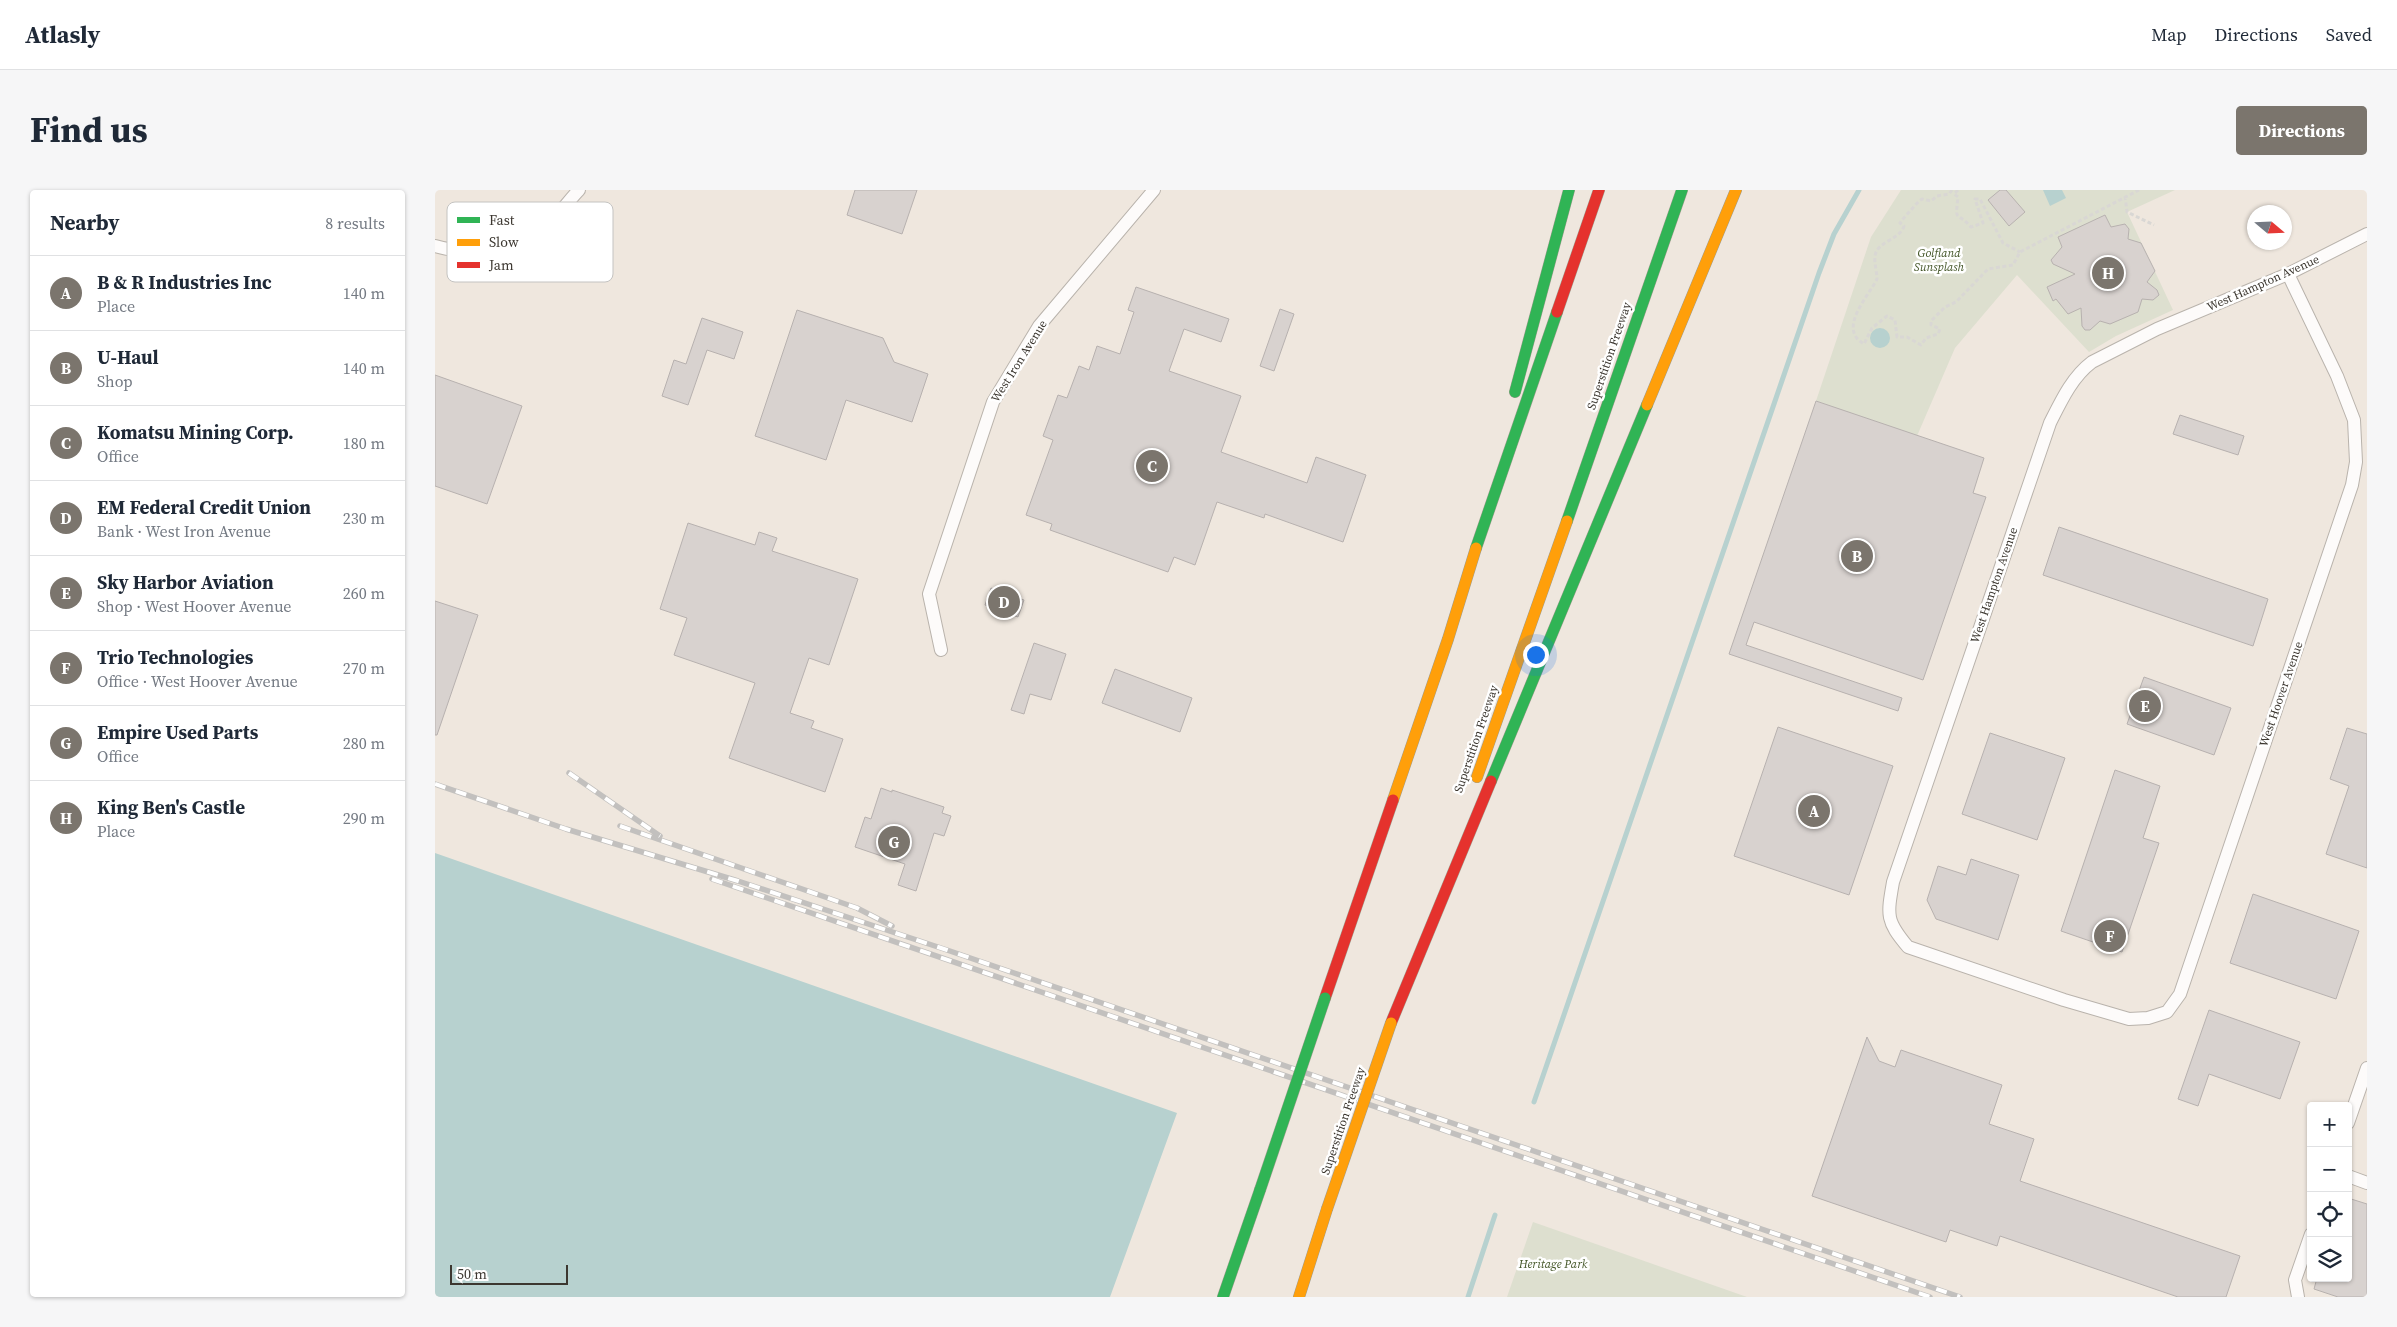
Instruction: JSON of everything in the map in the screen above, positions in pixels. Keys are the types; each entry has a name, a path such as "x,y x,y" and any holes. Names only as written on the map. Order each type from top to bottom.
{"highway":[{"path":"1223,1297 1448,639 1569,190"},
{"path":"1465,577 1599,190"},
{"name":"Superstition Freeway","path":"1473,789 1682,190"},
{"path":"1391,1023 1736,190"},
{"name":"Superstition Freeway","path":"1299,1297 1327,1209 1463,817"}],"street":[{"path":"568,202 579,190"},
{"name":"West Iron Avenue","path":"941,650 929,594 993,402 1039,326 1154,190"},
{"name":"West Hampton Avenue","path":"2064,1000 1908,947 1891,928 1889,905 1893,882 2050,423 2065,394 2085,367 2092,362 2157,329 2288,274 2367,234"},
{"name":"West Hoover Avenue","path":"2064,1000 2129,1019 2148,1018 2167,1012 2180,994 2352,485 2356,462 2354,420 2337,376 2288,274"},
{"path":"2352,1111 2367,1068"},
{"path":"2352,1177 2367,1183"},
{"path":"2297,1296 2295,1280 2310,1237"}],"path":[{"path":"1952,190 1949,194 1937,196 1931,201 1922,199 1900,223 1904,226 1901,235 1876,252 1877,279 1861,303 1852,328 1853,333 1861,343 1864,344 1872,328 1887,316 1895,320 1897,338 1907,337 1921,345 1926,338 1938,334 1940,330 1931,325 1931,320 1945,307 1956,302 1988,269 2013,265 2020,252 2139,190"},
{"path":"1958,190 1954,194 1958,197 1956,216 1971,227 1983,223 1983,218 1975,199 1980,199 2003,243 2020,252"},
{"path":"2125,196 2127,212 2154,225"}],"green space":[{"name":"Golfland Sunsplash","path":"1901,190 2175,190 2127,212 2173,310 2116,336 2089,352 2017,275 1955,348 1917,436 1816,401 1871,237"},
{"name":"Heritage Park","path":"1533,1222 1747,1297 1507,1297"}],"water":[{"path":"2043,190 2062,190 2066,198 2050,206"},
{"path":"1880,328 1887,331 1890,338 1887,345 1880,348 1873,345 1870,338 1873,331"},
{"path":"435,853 1177,1113 1110,1297 435,1297"}],"building":[{"path":"855,190 917,190 902,234 847,215"},
{"path":"2000,190 2006,190 2025,212 2009,226 1988,200"},
{"path":"2105,215 2111,227 2125,224 2129,229 2128,239 2141,243 2155,271 2147,282 2157,290 2159,295 2153,300 2142,299 2138,312 2110,324 2100,321 2090,330 2085,330 2082,326 2081,308 2068,314 2056,299 2053,301 2047,287 2075,274 2053,264 2051,260 2062,247 2058,237"},
{"path":"1136,287 1229,319 1221,342 1184,329 1169,371 1241,396 1221,452 1307,483 1316,457 1366,475 1343,542 1265,514 1264,518 1217,502 1195,565 1174,557 1168,572 1050,530 1052,524 1026,515 1053,440 1043,436 1058,395 1067,398 1079,366 1089,370 1097,346 1120,354 1134,312 1128,310"},
{"path":"1280,309 1294,314 1274,371 1260,366"},
{"path":"797,310 883,338 894,362 928,374 912,422 846,400 826,460 755,436"},
{"path":"702,318 743,332 734,359 707,350 688,405 662,396 674,360 686,364"},
{"path":"435,375 522,406 487,504 435,486"},
{"path":"1816,401 1984,458 1973,493 1986,497 1923,680 1754,622 1746,645 1902,698 1898,711 1729,654"},
{"path":"2180,415 2244,436 2238,455 2173,434"},
{"path":"688,523 755,545 759,532 777,538 772,551 858,579 829,665 809,658 790,713 814,721 811,728 843,739 825,792 729,758 755,683 674,655 687,618 660,609"},
{"path":"2059,527 2268,599 2253,646 2043,575"},
{"path":"991,588 1024,600 1018,617 985,605"},
{"path":"435,601 478,615 437,735 435,735"},
{"path":"1034,643 1066,654 1051,700 1030,694 1024,714 1011,710"},
{"path":"1115,669 1192,698 1180,732 1102,703"},
{"path":"2144,677 2231,708 2214,755 2127,724"},
{"path":"1778,727 1893,766 1849,895 1734,856"},
{"path":"2347,728 2367,734 2367,868 2326,854 2349,786 2330,779"},
{"path":"1990,733 2065,758 2037,840 1962,814"},
{"path":"2115,770 2160,786 2143,838 2159,843 2122,952 2061,931"},
{"path":"881,788 944,807 942,813 951,816 944,836 934,833 916,891 898,885 905,864 855,847 865,817 871,819"},
{"path":"1971,859 2019,875 1998,940 1936,919 1927,900 1938,866 1966,875"},
{"path":"2253,894 2359,931 2336,999 2230,963"},
{"path":"2209,1010 2300,1042 2280,1099 2209,1074 2198,1106 2178,1099"},
{"path":"1867,1037 1879,1061 1895,1067 1901,1050 2002,1085 1989,1124 2034,1139 2020,1181 2240,1256 2226,1297 2178,1297 2000,1236 1997,1246 1950,1230 1946,1242 1812,1196"},
{"path":"2352,1199 2367,1204 2367,1297 2338,1297 2314,1289 2316,1282 2352,1282"}],"waterway":[{"path":"1534,1102 1819,273 1834,234 1859,190"},
{"path":"1468,1297 1495,1215"}],"railway":[{"path":"569,773 660,836"},
{"path":"435,784 566,829 738,881 947,950 1960,1297"},
{"path":"620,826 857,908 892,926"},
{"path":"712,879 1930,1297"}],"traffic: fast":[{"path":"1515,392 1569,190"},
{"path":"1567,521 1682,190"},
{"path":"1476,548 1557,312"},
{"path":"1491,781 1647,405"},
{"path":"1260,1190 1325,998"},
{"path":"1223,1297 1260,1190"}],"traffic: slow":[{"path":"1647,405 1736,190"},
{"path":"1477,777 1567,521"},
{"path":"1393,800 1448,639 1476,548"},
{"path":"1327,1209 1391,1023"},
{"path":"1299,1297 1327,1209"}],"traffic: jam":[{"path":"1557,312 1599,190"},
{"path":"1391,1023 1491,781"},
{"path":"1325,998 1393,800"}],"place":[{"name":"King Ben's Castle","path":"2108,273"},
{"name":"Komatsu Mining Corp.","path":"1152,466"},
{"name":"U-Haul","path":"1857,556"},
{"name":"EM Federal Credit Union","path":"1004,602"},
{"name":"Sky Harbor Aviation","path":"2145,706"},
{"name":"B & R Industries Inc","path":"1814,811"},
{"name":"Empire Used Parts","path":"894,842"},
{"name":"Trio Technologies","path":"2110,936"}]}
